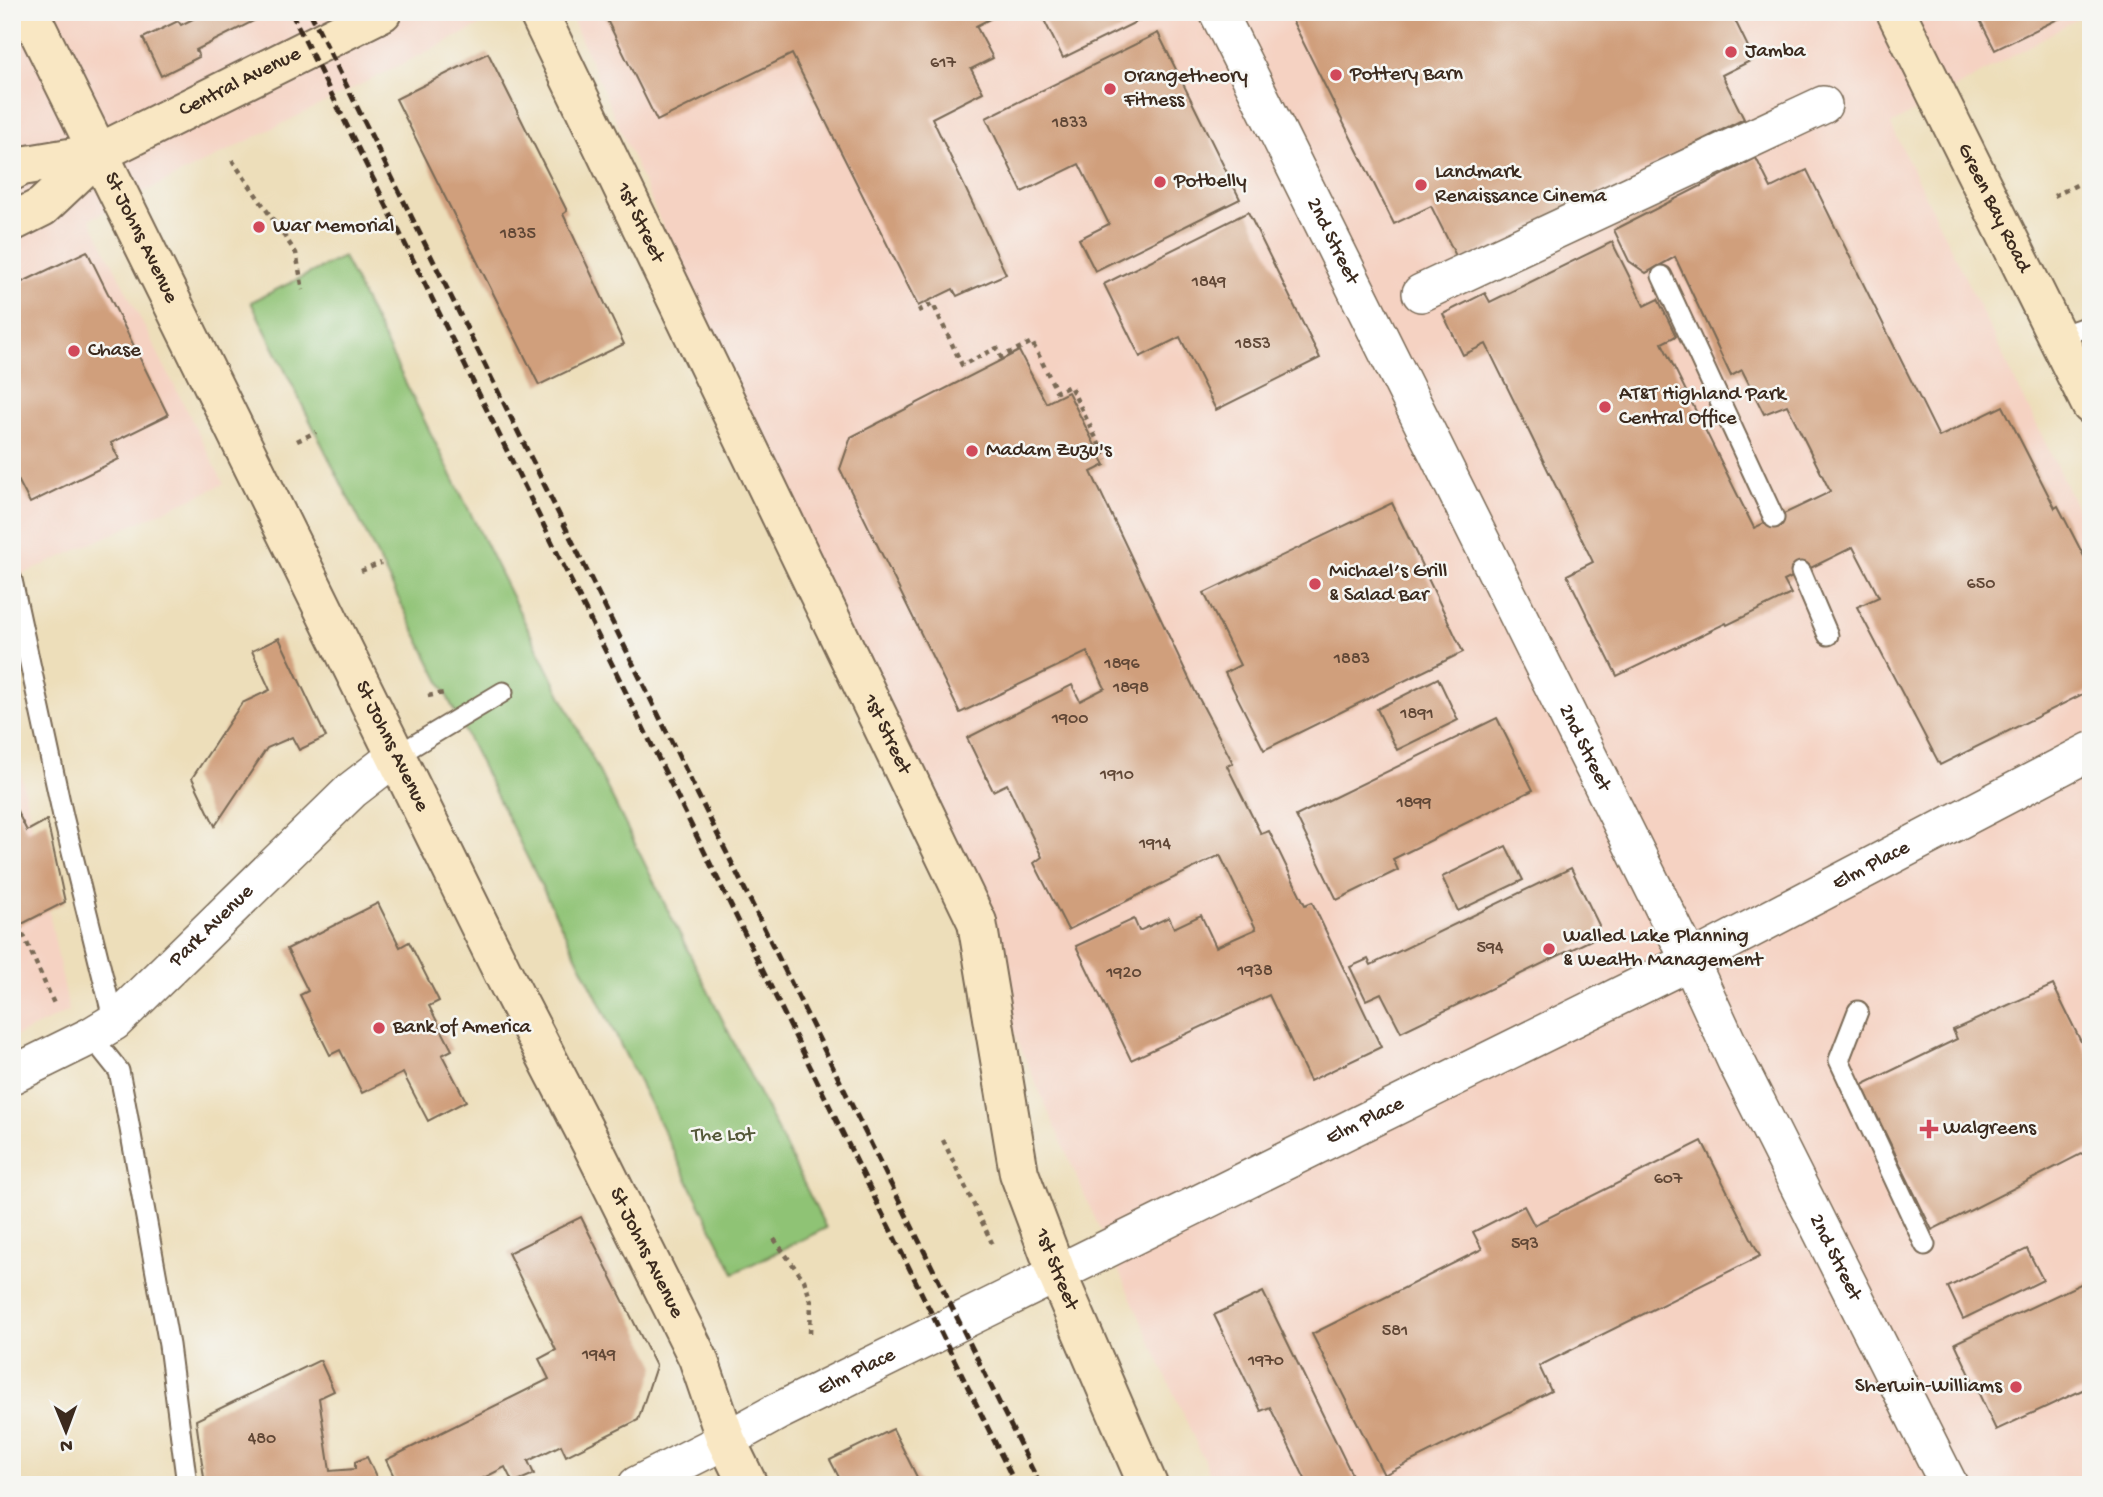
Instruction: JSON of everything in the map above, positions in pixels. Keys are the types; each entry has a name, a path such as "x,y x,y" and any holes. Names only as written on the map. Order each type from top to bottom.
{"street":[{"name":"St Johns Avenue","path":"29,12 396,756 698,1358 726,1440 748,1485"},
{"name":"Central Avenue","path":"12,171 22,166 99,153 382,12"},
{"name":"1st Street","path":"538,12 977,922 1018,1173 1057,1274 1148,1485"},
{"name":"2nd Street","path":"1218,12 1948,1485"},
{"name":"Green Bay Road","path":"1896,12 2074,331 2091,405"},
{"path":"1421,293 1823,105"},
{"name":"Central Avenue","path":"12,222 42,207 99,153"},
{"name":"Elm Place","path":"636,1485 777,1412 1690,961 2091,751"},
{"name":"Park Avenue","path":"12,1075 102,1029 352,790 396,756"}],"lane":[{"path":"1662,276 1774,518"},
{"path":"1801,572 1828,635"},
{"path":"12,580 63,816 102,1029 119,1071 124,1096 169,1345 187,1485"},
{"path":"396,756 503,692"},
{"path":"1858,1011 1839,1060 1925,1245"}],"path":[{"path":"232,160 296,253 303,289"},
{"path":"2054,196 2091,178"},
{"path":"918,311 933,304 962,365 997,348 1001,357 1032,342 1057,392 1070,386 1107,460"},
{"path":"297,441 316,432"},
{"path":"361,571 381,563"},
{"path":"428,696 445,693"},
{"path":"19,925 55,1006"},
{"path":"943,1140 992,1243"},
{"path":"774,1239 804,1280 811,1301 810,1334"}],"shaded area":[{"path":"12,12 507,12 90,219 224,484 12,579"},
{"path":"569,12 2089,12 1891,125 2091,537 2091,1485 1215,1485 1089,1205"},
{"path":"12,729 69,1011 12,1038"}],"green space":[{"name":"The Lot","path":"343,257 826,1228 734,1273 251,302"}],"building":[{"path":"207,12 271,12 196,50 199,57 161,76 143,38 178,21 181,25"},
{"path":"603,12 1003,12 976,26 993,58 971,69 983,92 932,118 1006,274 957,296 953,289 918,306 792,54 657,121"},
{"path":"1040,12 1148,12 1150,15 1063,58"},
{"path":"1288,12 1731,12 1754,59 1722,75 1744,119 1459,262 1431,206 1394,224"},
{"path":"1976,12 2072,12 1995,50"},
{"path":"1158,33 1240,199 1095,271 1079,239 1109,224 1079,164 1022,192 986,118"},
{"path":"488,53 567,211 563,214 624,344 539,385 396,99"},
{"path":"1756,158 1771,188 1807,170 1939,437 2003,406 2055,508 2058,506 2091,570 2091,690 1940,765 1857,607 1879,597 1853,547 1784,581 1791,594 1617,676 1567,575 1593,562 1486,344 1463,355 1443,314 1485,293 1490,302 1612,242 1644,306 1658,299 1676,336 1662,343 1754,528 1826,494 1830,491 1787,405 1764,414 1742,370 1731,376 1675,257 1646,273 1629,261 1614,230"},
{"path":"1248,212 1320,358 1216,410 1180,337 1140,357 1104,284"},
{"name":"Chase","path":"87,251 168,415 111,443 119,459 30,503 12,468 12,287"},
{"path":"1019,351 1046,403 1068,392 1105,465 1091,472 1195,691 1233,763 1227,766 1261,834 1269,831 1305,905 1312,902 1381,1047 1310,1081 1269,995 1131,1060 1076,946 1134,919 1139,931 1169,917 1174,928 1201,915 1216,947 1256,929 1220,855 1068,930 1034,863 1042,857 1007,784 993,791 967,738 1072,685 1080,701 1105,688 1087,652 960,713 840,469 851,437"},
{"path":"1392,503 1463,652 1264,750 1225,673 1240,665 1204,593"},
{"path":"279,638 326,737 299,750 292,737 267,748 215,826 192,778 242,703 270,690 252,651"},
{"path":"1438,678 1458,720 1397,750 1377,709"},
{"path":"1497,718 1533,790 1393,859 1398,870 1337,900 1296,816"},
{"path":"12,801 27,831 47,820 65,902 12,929"},
{"path":"1506,846 1523,880 1458,911 1442,877"},
{"path":"1571,868 1599,925 1595,938 1401,1032 1381,993 1366,1000 1350,967 1368,959 1371,965"},
{"name":"Bank of America","path":"378,903 400,947 409,942 439,1001 429,1006 452,1050 442,1055 466,1101 428,1121 403,1073 362,1093 340,1050 330,1055 300,995 308,991 287,949"},
{"name":"Walgreens","path":"2053,985 2091,1062 2091,1149 1932,1230 1862,1085 1957,1039 1953,1030"},
{"path":"1702,1141 1760,1256 1539,1366 1551,1391 1384,1475 1312,1334 1482,1249 1473,1232 1524,1206 1534,1225"},
{"path":"581,1217 656,1366 638,1420 566,1456 561,1445 528,1461 534,1474 513,1483 505,1467 470,1485 398,1485 386,1460 549,1379 539,1359 556,1350 508,1253"},
{"path":"2027,1249 2043,1280 1963,1319 1948,1287"},
{"path":"2091,1279 2091,1386 1996,1430 1955,1343"},
{"path":"1263,1292 1357,1485 1308,1485 1270,1407 1261,1411 1214,1315"},
{"path":"320,1360 334,1391 319,1398 330,1471 355,1469 355,1462 367,1457 380,1485 205,1485 196,1420"},
{"path":"893,1429 921,1485 843,1485 830,1460"}],"railway":[{"path":"291,12 1016,1485"},
{"path":"310,12 1040,1485"}],"place":[{"name":"Jamba","path":"1731,52"},
{"name":"Pottery Barn","path":"1336,75"},
{"name":"Orangetheory Fitness","path":"1110,89"},
{"name":"Potbelly","path":"1160,182"},
{"name":"Landmark Renaissance Cinema","path":"1421,185"},
{"name":"War Memorial","path":"259,227"},
{"name":"Chase","path":"74,351"},
{"name":"AT&T Highland Park Central Office","path":"1605,407"},
{"name":"Madam Zuzu's","path":"972,451"},
{"name":"Michael’s Grill & Salad Bar","path":"1315,584"},
{"name":"Walled Lake Planning & Wealth Management","path":"1549,949"},
{"name":"Bank of America","path":"379,1028"},
{"name":"Walgreens","path":"1929,1129"},
{"name":"Sherwin-Williams","path":"2016,1387"}]}
